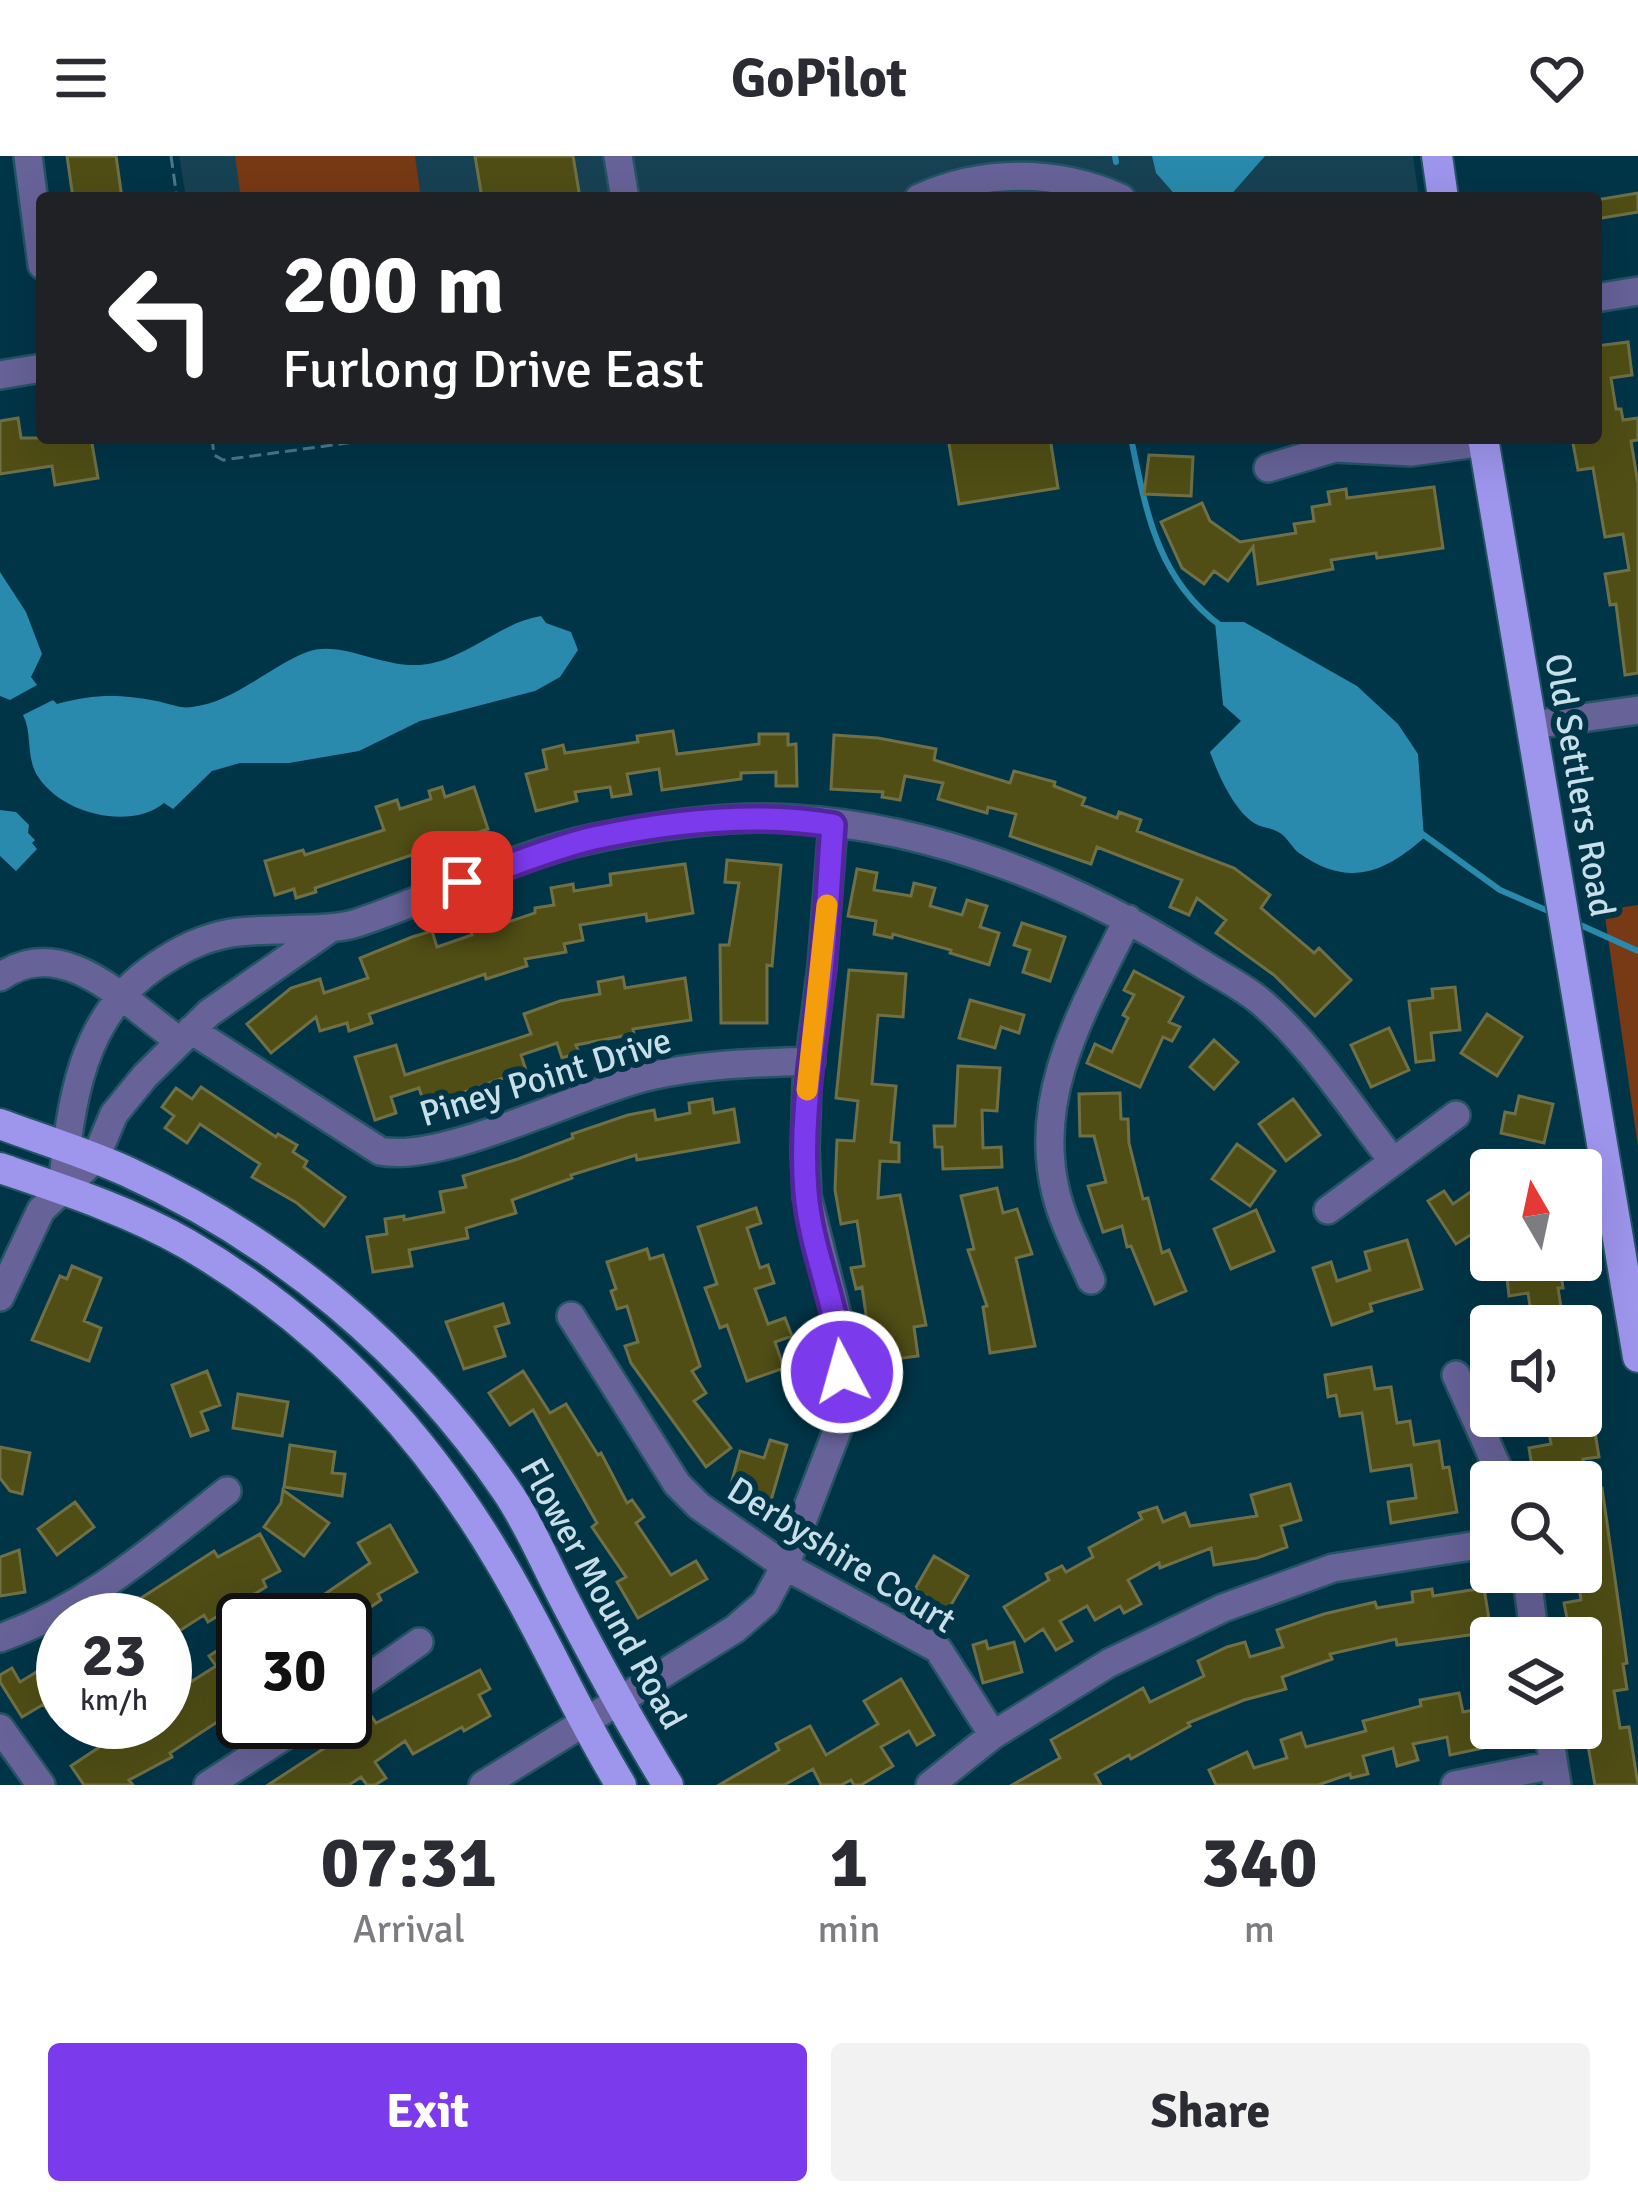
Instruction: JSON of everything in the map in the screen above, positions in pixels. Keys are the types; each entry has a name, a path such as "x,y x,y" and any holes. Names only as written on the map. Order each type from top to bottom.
{"main road":[{"path":"1437,156 1442,192"},
{"name":"Old Settlers Road","path":"1484,444 1638,1358"},
{"name":"Flower Mound Road","path":"0,1124 184,1200 245,1234 334,1298 379,1340 458,1424 509,1494 618,1702 668,1785"},
{"path":"0,1168 62,1188 184,1242 274,1301 344,1358 397,1419 499,1559 583,1723 621,1785"}],"street":[{"path":"28,156 36,218"},
{"path":"618,156 624,192"},
{"path":"931,192 983,167 1053,178 1100,192"},
{"path":"1602,297 1638,291"},
{"path":"0,375 36,369"},
{"path":"1268,468 1335,448 1411,452 1459,444"},
{"path":"1532,725 1638,710"},
{"path":"81,1154 76,1080 102,1017 142,975 197,941 232,932 352,926 419,897 591,839 742,818 796,819 930,842 994,862 1128,919 1258,999 1287,1028 1393,1161"},
{"path":"483,1785 735,1629 765,1603 785,1566 844,1412 841,1331 806,1196 807,1082 833,825"},
{"path":"1091,1280 1056,1196 1048,1127 1061,1061 1128,919"},
{"path":"0,1297 41,1210 114,1114 186,1036 241,988 334,925"},
{"name":"Piney Point Drive","path":"0,977 18,964 57,961 96,977 118,998 380,1151 396,1154 444,1147 641,1078 731,1064 811,1060"},
{"path":"1328,1210 1456,1115"},
{"name":"Derbyshire Court","path":"571,1316 677,1484 699,1506 785,1566 938,1649 993,1735"},
{"path":"1456,1375 1495,1461"},
{"path":"0,1638 46,1622 98,1593 227,1491"},
{"path":"930,1785 993,1735 1109,1663 1223,1608 1333,1568 1470,1546"},
{"path":"372,1675 419,1642"},
{"path":"0,1730 41,1785"},
{"path":"208,1785 264,1749"},
{"path":"1455,1785 1555,1775"}],"path":[{"path":"171,156 176,192"},
{"path":"213,444 214,455 224,460 341,444"}],"shaded area":[{"path":"179,156 1413,156 1418,192 185,192"},
{"path":"235,156 415,156 420,192 240,192"},
{"path":"1638,905 1638,1147 1604,910"}],"water":[{"path":"1152,156 1265,156 1233,192 1173,192 1156,173"},
{"path":"0,572 26,612 42,654 31,677 37,685 10,700 0,696"},
{"path":"541,616 546,623 571,632 578,650 560,677 535,691 420,721 359,751 289,763 240,763 212,771 173,809 164,803 134,816 117,817 81,809 50,791 32,763 23,715 53,700 57,704 118,696 192,707 237,691 307,652 336,649 400,664 433,663"},
{"path":"1215,622 1244,622 1357,686 1398,724 1418,754 1424,838 1380,867 1350,873 1317,864 1280,833 1246,817 1227,791 1210,752 1241,721 1223,705"},
{"path":"0,810 16,812 35,840 37,849 16,871 0,856"}],"building":[{"path":"67,156 116,156 121,192 72,192"},
{"path":"475,156 573,156 579,192 481,192"},
{"path":"1638,193 1638,212 1602,218 1602,199"},
{"path":"1628,342 1632,375 1611,378 1616,409 1621,409 1623,420 1638,418 1638,440 1631,441 1638,484 1638,673 1625,675 1616,604 1610,605 1605,574 1629,570 1623,534 1605,537 1593,468 1578,470 1573,444 1602,444 1602,345"},
{"path":"18,418 21,438 36,438 36,444 92,444 98,478 55,485 52,466 0,474 0,421"},
{"path":"949,444 1051,444 1058,488 959,504"},
{"path":"1149,455 1193,457 1191,496 1144,494"},
{"path":"1434,487 1443,548 1331,560 1333,569 1258,584 1253,547 1228,581 1214,571 1204,584 1182,568 1161,522 1202,503 1210,521 1240,542 1296,533 1294,524 1314,521 1312,507 1330,504 1328,492 1346,489 1347,498"},
{"path":"673,731 677,754 759,744 759,734 788,734 788,745 796,744 797,786 776,786 776,772 741,773 741,779 662,790 659,769 627,774 631,794 612,797 610,787 575,792 577,801 536,811 526,774 547,769 543,750 563,745 565,753 638,742 637,736"},
{"path":"834,735 936,749 934,760 1010,783 1014,771 1055,782 1054,786 1085,798 1082,805 1117,818 1119,812 1141,820 1137,831 1234,868 1270,895 1261,908 1314,953 1319,948 1351,980 1315,1016 1274,975 1216,933 1226,920 1197,898 1189,915 1170,907 1182,880 1097,847 1091,864 1010,836 1016,814 988,807 987,813 938,799 943,783 905,776 900,800 882,797 883,792 831,789"},
{"path":"442,787 445,797 474,787 488,829 315,888 316,892 296,898 294,889 275,895 265,861 303,850 305,855 384,830 376,807 397,800 400,809 431,799 429,791"},
{"path":"727,860 781,865 772,966 767,965 767,1023 721,1023 720,945 729,945 739,883 725,882"},
{"path":"685,864 693,913 647,921 646,914 580,925 583,940 564,944 566,952 525,959 527,966 486,979 485,974 369,1014 372,1023 349,1031 347,1023 320,1031 316,1017 271,1053 247,1024 291,988 320,979 324,993 368,978 360,958 412,937 432,931 437,947 472,935 467,918 485,912 490,928 535,913 535,908 554,905 551,888 573,884 574,891 611,885 610,874"},
{"path":"857,869 877,873 874,890 911,896 914,883 935,888 930,906 962,915 967,900 987,906 980,927 999,933 989,965 893,934 892,938 874,934 876,921 848,916"},
{"path":"1022,923 1065,937 1050,981 1023,972 1030,950 1014,945"},
{"path":"849,970 906,974 903,1017 878,1015 872,1084 896,1086 891,1142 899,1143 899,1162 880,1161 878,1198 900,1195 926,1325 914,1327 918,1356 873,1362 862,1287 856,1289 851,1268 864,1266 857,1221 841,1224 835,1190 837,1140 854,1141 858,1101 836,1098"},
{"path":"1134,971 1183,997 1169,1022 1180,1027 1172,1041 1163,1037 1140,1087 1087,1063 1095,1044 1112,1052 1128,1018 1123,1015 1134,995 1124,990"},
{"path":"623,977 625,988 685,978 691,1020 576,1045 579,1053 562,1058 557,1043 521,1055 526,1070 425,1106 419,1088 391,1097 396,1113 375,1120 355,1057 396,1045 405,1075 531,1034 524,1014 600,994 598,982"},
{"path":"1455,987 1460,1030 1431,1033 1434,1060 1416,1062 1409,1001 1433,998 1432,989"},
{"path":"970,1000 1024,1015 1019,1033 1001,1027 995,1048 959,1038"},
{"path":"1487,1014 1522,1037 1497,1076 1461,1053"},
{"path":"1389,1028 1409,1070 1371,1087 1351,1045"},
{"path":"1214,1040 1238,1062 1214,1089 1190,1067"},
{"path":"958,1066 1000,1068 997,1111 982,1110 983,1148 1001,1147 1002,1167 943,1169 934,1126 955,1126"},
{"path":"201,1087 276,1137 297,1145 293,1152 307,1161 304,1167 345,1197 324,1226 297,1203 252,1177 260,1164 200,1124 187,1143 165,1128 174,1116 162,1107 176,1088 192,1099"},
{"path":"1120,1093 1121,1119 1128,1119 1143,1199 1148,1198 1162,1253 1169,1250 1186,1291 1155,1304 1122,1226 1103,1232 1088,1186 1106,1182 1094,1136 1080,1136 1079,1094"},
{"path":"1519,1096 1553,1104 1544,1143 1501,1133 1505,1112 1515,1114"},
{"path":"712,1099 714,1113 734,1109 739,1142 637,1160 636,1155 571,1175 512,1200 516,1213 466,1228 468,1238 409,1250 412,1266 373,1272 367,1237 387,1234 385,1219 444,1212 440,1192 466,1187 463,1176 628,1115 654,1110 656,1120 690,1113 689,1103"},
{"path":"1293,1099 1320,1135 1286,1161 1259,1124"},
{"path":"1237,1144 1275,1171 1250,1206 1212,1179"},
{"path":"997,1188 1003,1213 1017,1209 1032,1254 1016,1258 1035,1346 990,1353 983,1307 987,1306 968,1250 974,1249 961,1196"},
{"path":"1444,1191 1453,1204 1470,1192 1470,1235 1456,1244 1428,1201"},
{"path":"756,1208 761,1223 747,1228 760,1268 768,1265 774,1283 755,1289 768,1324 785,1318 792,1336 775,1342 784,1368 747,1381 727,1325 720,1328 705,1288 717,1284 698,1227"},
{"path":"1256,1210 1274,1251 1231,1269 1214,1229"},
{"path":"1407,1240 1422,1289 1370,1304 1372,1311 1332,1325 1313,1268 1331,1262 1337,1281 1370,1270 1365,1252"},
{"path":"647,1249 650,1259 663,1255 700,1366 692,1371 706,1393 694,1401 731,1448 706,1467 631,1363 625,1346 638,1342 627,1306 617,1309 607,1262"},
{"path":"72,1266 101,1278 84,1321 101,1328 89,1361 32,1340 60,1276 67,1279"},
{"path":"1507,1281 1562,1281 1563,1288 1558,1288 1561,1305 1530,1305 1528,1293 1509,1296"},
{"path":"503,1304 509,1323 495,1327 505,1356 464,1369 446,1322"},
{"path":"1371,1367 1375,1389 1391,1387 1397,1423 1410,1421 1414,1445 1439,1441 1457,1512 1391,1523 1388,1502 1416,1498 1411,1465 1371,1471 1362,1413 1340,1416 1336,1395 1328,1397 1325,1375"},
{"path":"207,1371 220,1405 201,1412 208,1430 191,1436 172,1385"},
{"path":"523,1371 550,1413 566,1404 598,1455 601,1453 627,1503 632,1500 644,1517 636,1523 671,1575 696,1561 707,1579 638,1618 617,1582 626,1577 592,1527 597,1523 533,1410 510,1425 489,1393"},
{"path":"238,1394 288,1402 282,1436 233,1428"},
{"path":"1550,1437 1596,1437 1599,1457 1531,1461 1529,1448 1551,1444"},
{"path":"770,1440 787,1445 770,1504 729,1492 740,1451 764,1458"},
{"path":"290,1445 335,1452 332,1473 345,1474 342,1496 284,1487"},
{"path":"0,1447 30,1453 22,1494 10,1491 0,1478"},
{"path":"1290,1484 1301,1520 1281,1526 1287,1547 1214,1565 1211,1548 1160,1568 1159,1563 1128,1580 1141,1604 1124,1613 1120,1606 1095,1620 1087,1606 1060,1621 1072,1641 1056,1650 1043,1629 1025,1641 1004,1607 1049,1580 1046,1574 1062,1566 1066,1572 1093,1557 1089,1548 1142,1519 1139,1513 1157,1507 1163,1522 1185,1513 1190,1526 1257,1516 1251,1495"},
{"path":"1602,1488 1627,1663 1623,1664 1627,1689 1614,1691 1620,1728 1629,1727 1638,1785 1595,1785 1589,1749 1602,1749 1602,1617 1567,1617 1564,1603 1581,1600 1580,1593 1602,1593"},
{"path":"283,1490 329,1523 304,1556 264,1527 281,1503"},
{"path":"75,1502 94,1527 57,1555 38,1529"},
{"path":"390,1525 417,1572 378,1594 381,1600 372,1606 372,1593 326,1593 370,1563 358,1543"},
{"path":"260,1534 280,1571 263,1580 266,1587 256,1593 216,1593 216,1617 208,1622 204,1615 192,1623 192,1593 149,1593 214,1551 218,1557"},
{"path":"19,1550 25,1592 0,1596 0,1557"},
{"path":"934,1556 968,1576 938,1627 921,1616 931,1599 915,1589"},
{"path":"1432,1589 1433,1596 1470,1590 1485,1593 1489,1617 1470,1617 1470,1635 1397,1645 1396,1639 1330,1654 1332,1659 1282,1677 1286,1689 1188,1723 1190,1726 1131,1759 1129,1755 1095,1774 1101,1785 1012,1785 1060,1758 1051,1740 1143,1688 1150,1702 1204,1676 1198,1661 1227,1647 1245,1642 1250,1657 1283,1647 1277,1630 1324,1614 1375,1602 1377,1608 1413,1602 1412,1592"},
{"path":"986,1641 988,1649 1014,1642 1022,1672 983,1683 973,1645"},
{"path":"216,1666 216,1723 192,1739 192,1681"},
{"path":"12,1668 20,1682 36,1672 36,1709 22,1717 0,1675"},
{"path":"480,1670 490,1689 479,1695 490,1716 413,1754 405,1741 375,1762 386,1778 375,1785 367,1785 361,1777 349,1785 268,1785 323,1749 372,1749 372,1717 376,1723"},
{"path":"901,1679 934,1735 917,1745 909,1731 881,1747 893,1766 861,1785 851,1780 821,1785 813,1769 784,1785 719,1785 810,1726 826,1755 878,1724 864,1701"},
{"path":"1459,1693 1463,1712 1470,1711 1470,1749 1479,1749 1450,1755 1447,1737 1413,1744 1418,1760 1397,1766 1393,1748 1363,1756 1368,1774 1351,1778 1350,1774 1318,1785 1216,1785 1209,1770 1247,1752 1254,1768 1287,1758 1281,1740 1301,1733 1306,1747 1366,1731 1363,1721 1421,1706 1420,1700"},
{"path":"96,1749 176,1749 172,1757 129,1780 133,1785 84,1785 71,1766"}],"waterway":[{"path":"1115,156 1116,162"},
{"path":"1132,444 1149,517 1168,565 1199,607 1221,626"},
{"path":"1421,833 1500,890 1553,913"},
{"path":"1576,923 1638,951"}],"slow traffic":[{"path":"807,1090 827,905"}],"route":[{"path":"462,882 591,839 701,821 796,819 833,825 807,1082 805,1150 806,1196 841,1331 842,1372"}]}
